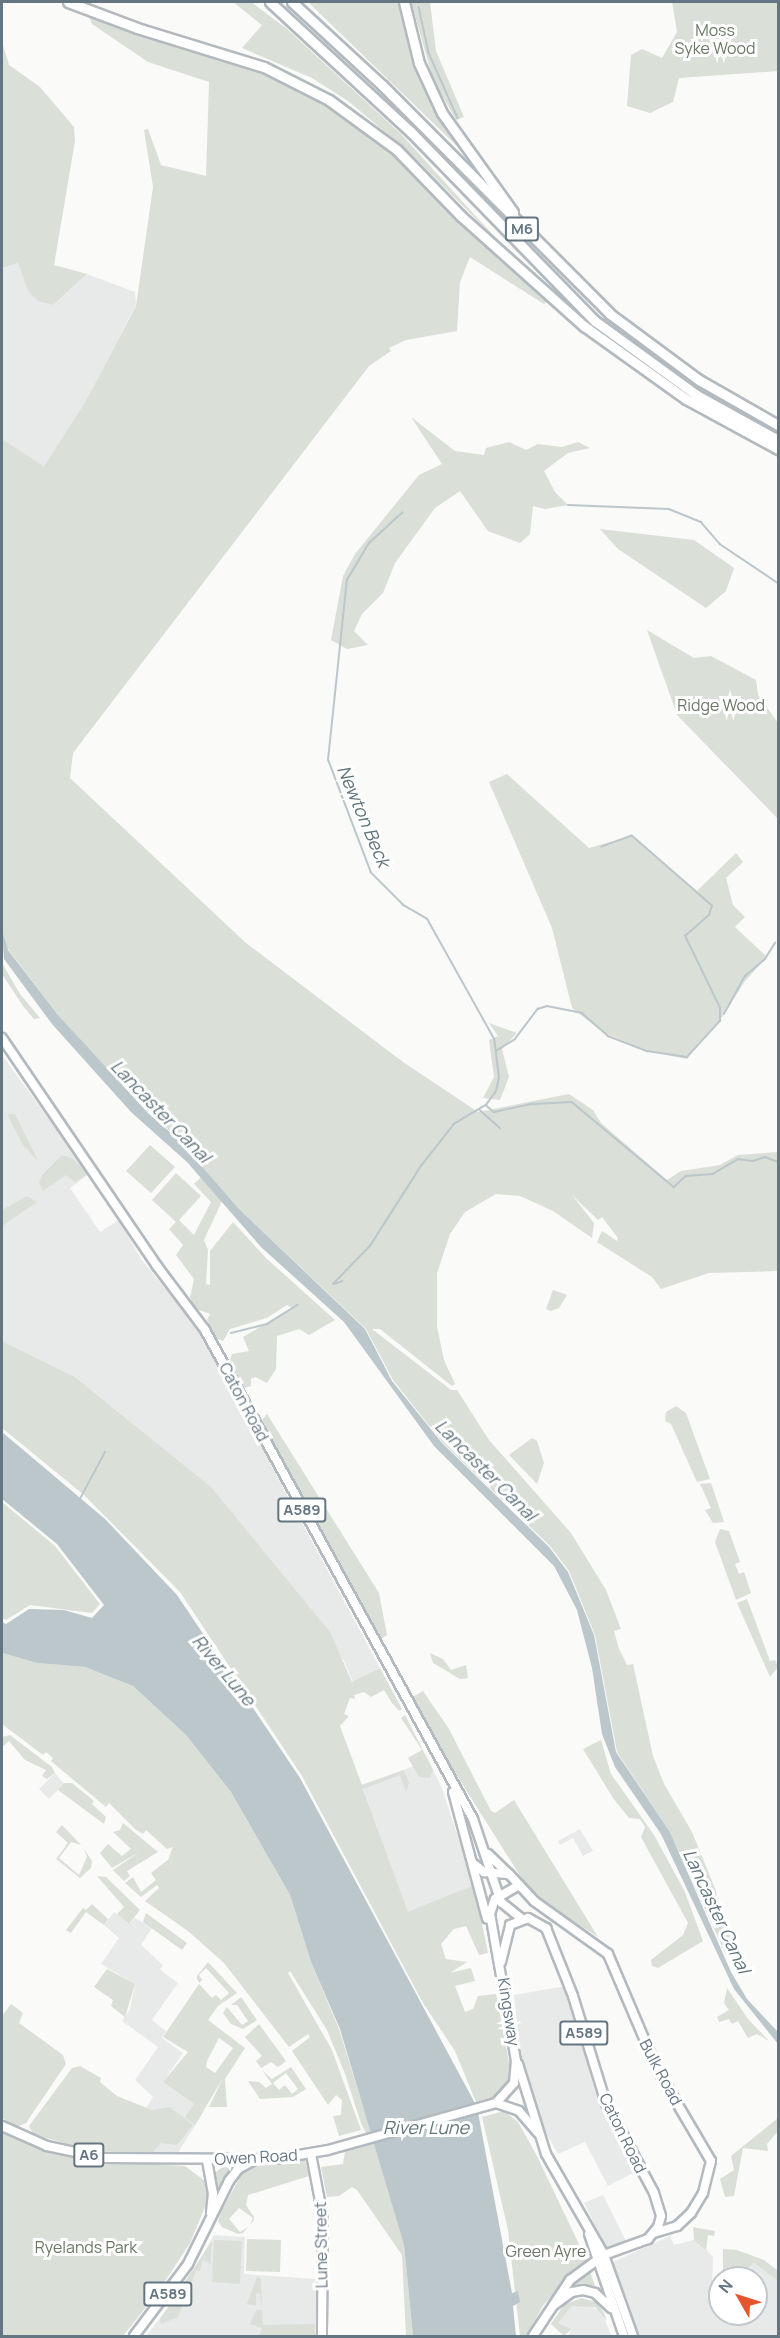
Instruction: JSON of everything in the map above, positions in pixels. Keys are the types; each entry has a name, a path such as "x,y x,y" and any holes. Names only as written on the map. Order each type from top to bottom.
{"highway":[{"path":"68,2 122,23 254,63 329,100 397,150 462,217 584,326 686,399 778,449"},
{"name":"M6","path":"270,2 412,133 595,321 695,394 778,440"},
{"name":"M6","path":"292,2 382,85 540,248 610,314 666,357 778,425"},
{"path":"404,2 419,63 442,113 540,248"}],"main road":[{"name":"Caton Road","path":"2,1038 157,1266 206,1330 452,1788 473,1819 488,1854 499,1896 509,1912 521,1918 537,1920 546,1928 573,1995 606,2103 658,2204 660,2222 654,2233"},
{"name":"Caton Road","path":"452,1788 491,1930"},
{"path":"488,1854 509,1874"},
{"path":"474,1863 481,1870 509,1874"},
{"path":"491,1930 490,1909 499,1896 519,1886"},
{"name":"A589","path":"501,1963 506,1931 521,1918"},
{"name":"A589","path":"491,1930 501,1963"},
{"name":"Kingsway","path":"501,1963 516,2061"},
{"path":"516,2061 549,2159 589,2234 603,2255 633,2337"},
{"name":"A589","path":"493,2104 514,2083 516,2061"},
{"path":"493,2104 519,2111 542,2136"},
{"name":"Owen Road","path":"2,2126 74,2153 181,2160 257,2159 311,2154 493,2104"},
{"name":"A589","path":"134,2337 175,2284 203,2236 229,2181 243,2165 257,2159"},
{"path":"181,2160 207,2172"},
{"name":"A589","path":"203,2236 214,2197 207,2172 207,2160"},
{"name":"Bulk Road","path":"533,2337 549,2309 570,2280 603,2255 639,2243 654,2233"},
{"path":"589,2234 595,2260 624,2337"},
{"path":"549,2309 572,2292 589,2291 601,2297 617,2316"}],"street":[{"name":"Bulk Road","path":"509,1874 534,1901 610,1957 654,2062 711,2161 709,2176 687,2217 667,2231 654,2233"},
{"name":"Lune Street","path":"311,2154 322,2202 322,2337"}],"shaded area":[{"path":"18,263 29,291 38,301 53,305 87,274 135,292 136,305 84,404 44,466 2,439 2,268"},
{"path":"2,1055 89,1174 70,1188 100,1232 119,1220 141,1259 198,1329 380,1668 353,1682 344,1661 211,1487 75,1377 2,1341"},
{"path":"426,1755 441,1786 474,1885 408,1913 362,1785 414,1766"},
{"path":"55,1773 64,1784 49,1799 39,1789"},
{"path":"580,1829 593,1851 583,1856 573,1838 560,1845 558,1841"},
{"path":"114,1912 129,1924 135,1918 152,1928 141,1945 163,1965 160,1969 178,1983 152,2020 166,2031 162,2038 183,2053 163,2082 204,2111 177,2154 117,2154 153,2097 135,2080 158,2047 122,2021 130,2009 135,1984 101,1964 119,1938 104,1925"},
{"path":"566,1986 595,2092 637,2171 608,2186 585,2142 558,2154 539,2121 521,2061 514,1995"},
{"path":"603,2195 626,2241 607,2249 584,2203"},
{"path":"214,2235 245,2237 244,2274 316,2279 316,2336 146,2336 183,2289"},
{"path":"670,2236 674,2245 697,2239 713,2257 713,2266 708,2266 708,2326 768,2326 768,2274 778,2281 778,2336 631,2336 638,2333 613,2262"},
{"path":"588,2304 603,2314 611,2336 568,2336 572,2329 558,2323 572,2306"}],"green space":[{"path":"233,2 251,2 286,28 401,134 502,245 410,153 348,101 312,78 242,48 262,25"},
{"path":"308,2 400,2 420,80 461,150"},
{"path":"411,2 430,2 436,51 464,117 456,120 433,79"},
{"name":"Moss Syke Wood","path":"672,2 778,2 778,71 679,78 673,102 650,113 627,106 631,55 642,49 662,58 677,32"},
{"path":"89,17 262,72 325,103 391,152 500,261 548,300 544,304 470,257 460,282 457,331 406,340 389,348 391,351 369,366 73,753 70,778 246,943 403,1062 478,1112 569,1094 593,1110 601,1123 667,1180 681,1171 720,1165 738,1155 778,1152 777,1271 709,1273 661,1289 652,1277 597,1242 602,1231 617,1241 618,1238 602,1217 598,1220 572,1195 594,1223 592,1238 553,1211 520,1196 496,1194 465,1212 450,1234 437,1273 437,1327 444,1360 455,1384 452,1386 380,1329 372,1329 451,1390 457,1390 489,1440 571,1533 606,1590 621,1629 614,1631 619,1649 627,1665 633,1664 653,1756 664,1784 692,1832 716,1891 718,1911 729,1927 731,1952 726,1955 670,1832 617,1752 595,1635 569,1571 550,1546 442,1442 393,1380 366,1329 239,1209 180,1141 115,1078 58,1015 5,945 2,931 2,439 44,466 84,404 136,306 153,187 144,130 148,129 161,165 206,176 209,82 148,62 92,24"},
{"path":"2,42 9,65 40,87 74,127 75,141 54,265 87,274 53,305 38,301 28,291 18,263 2,268"},
{"path":"411,417 455,451 484,455 486,448 509,442 526,450 538,444 562,447 578,442 590,448 568,453 544,471 555,492 568,505 545,509 533,506 530,534 520,543 488,531 460,491 435,508 395,563 383,593 362,614 354,631 368,645 347,649 331,640 343,576 355,554 419,475 442,464"},
{"path":"600,529 694,540 734,568 726,591 706,608 618,549"},
{"name":"Ridge Wood","path":"647,630 694,658 711,656 756,680 758,695 778,723 778,819 677,715"},
{"path":"507,774 589,848 632,836 697,891 736,853 743,862 726,878 733,905 745,917 735,927 767,957 745,981 723,1016 687,1059 651,1052 604,1033 572,1008 552,928 489,782"},
{"path":"2,963 20,994 40,1018 34,1019 23,1006 2,974"},
{"path":"489,1023 517,1033 502,1049 509,1077 500,1100 483,1098 494,1077 489,1040 498,1036"},
{"path":"7,1114 15,1114 38,1161 23,1145"},
{"path":"150,1145 175,1167 151,1193 126,1171"},
{"path":"62,1155 72,1158 88,1174 75,1182 66,1175 43,1191 39,1183 42,1175"},
{"path":"176,1173 201,1196 179,1220 194,1235 211,1202 194,1184 201,1177 222,1201 204,1240 208,1250 206,1284 210,1285 210,1251 233,1222 266,1258 335,1320 309,1335 299,1329 277,1336 276,1369 267,1383 255,1377 251,1379 251,1386 244,1388 229,1363 232,1354 249,1351 243,1337 292,1308 287,1305 267,1318 230,1329 223,1341 216,1338 207,1320 210,1314 194,1308 190,1297 194,1279 176,1255 183,1245 169,1229 176,1222 152,1200"},
{"path":"27,1196 37,1202 2,1226 2,1210"},
{"path":"553,1290 567,1295 559,1308 551,1311 546,1309"},
{"path":"2,1341 75,1377 211,1487 330,1632 352,1682 380,1668 402,1709 399,1711 384,1690 371,1697 364,1692 354,1695 355,1699 350,1698 344,1714 349,1716 340,1726 362,1785 404,1770 409,1783 406,1792 400,1775 363,1789 408,1912 474,1885 488,1953 479,1955 466,1926 454,1929 441,1944 446,1959 467,1962 450,1973 471,1968 475,1981 455,1986 465,2012 473,2009 478,1996 496,1994 509,2062 509,2083 501,2095 476,2102 455,2051 423,2003 302,1776 180,1592 84,1495 2,1428"},
{"path":"676,1406 686,1413 710,1479 697,1482 671,1424 665,1421 666,1412"},
{"path":"267,1414 379,1593 387,1635 381,1639 264,1428 262,1420"},
{"path":"532,1438 537,1441 544,1463 537,1484 509,1455"},
{"path":"711,1483 724,1522 713,1523 705,1510 711,1508 700,1484"},
{"path":"2,1502 55,1546 100,1604 92,1613 30,1605 6,1620 2,1618"},
{"path":"720,1529 729,1531 740,1562 735,1564 739,1574 744,1572 751,1593 736,1600 715,1542"},
{"path":"747,1599 770,1661 775,1660 778,1667 770,1677 737,1603"},
{"path":"2,1653 37,1663 85,1667 133,1686 186,1735 231,1792 290,1895 311,1962 339,2029 371,2132 366,2133 361,2123 327,2030 290,1971 288,1973 332,2050 361,2130 339,2136 333,2116 341,2115 342,2100 336,2095 328,2105 292,2051 310,2037 308,2034 289,2047 224,1963 188,1931 145,1901 159,1888 157,1885 141,1897 125,1883 133,1877 141,1892 156,1880 151,1873 168,1860 173,1847 167,1849 146,1830 143,1834 135,1829 109,1803 106,1807 51,1761 53,1758 46,1752 43,1755 2,1724"},
{"path":"430,1653 443,1659 451,1670 466,1665 468,1678 460,1679 433,1663"},
{"path":"423,1691 449,1729 491,1811 495,1813 514,1800 598,1937 548,1905 524,1882 432,1736 413,1697"},
{"path":"405,1715 433,1770 430,1778 419,1777 408,1758 422,1750 401,1718"},
{"path":"10,1735 52,1767 55,1773 47,1779 42,1776 46,1770 25,1760 9,1741 2,1747 2,1737"},
{"path":"601,1740 611,1774 654,1835 685,1892 703,1941 658,1968 652,1966 651,1960 683,1935 688,1923 641,1837 645,1827 640,1819 629,1818 613,1798 583,1749"},
{"path":"64,1783 72,1783 94,1801 92,1804 106,1817 104,1824 58,1790"},
{"path":"123,1823 158,1852 127,1871 130,1876 124,1881 113,1870 139,1852 112,1868 100,1853 108,1844 122,1856 131,1849 113,1832 120,1830"},
{"path":"62,1825 81,1845 71,1842 59,1858 79,1875 87,1857 84,1849 92,1861 91,1868 80,1878 56,1859 68,1843 56,1832"},
{"path":"97,1876 106,1877 140,1910 129,1924 117,1914 124,1907"},
{"path":"92,1904 108,1919 104,1925 86,1912 71,1933 66,1930 83,1908 86,1910"},
{"path":"146,1913 187,1943 182,1950 143,1922"},
{"path":"208,1962 237,1993 218,2006 208,2020 245,2048 225,2079 227,2107 209,2107 223,2078 195,2125 185,2117 194,2104 163,2082 188,2052 163,2037 199,1984 212,1998 216,1995 221,2000 229,1993 206,1968 199,1975 202,1980 199,1983 197,1976","holes":["219,2038 233,2048 215,2073 206,2067"]},
{"path":"107,1969 135,1984 125,2017 111,2006 113,2000 94,1987"},
{"path":"727,1988 748,2019 769,2041 757,2034 748,2038 738,2021 732,2024 729,2019 719,2022 717,2017 729,2010 724,2003"},
{"path":"241,1997 257,2020 243,2029 231,2024 223,2013 227,2007 242,2025 248,2021 237,2005 231,2005"},
{"path":"11,2004 23,2013 19,2023 63,2055 66,2064 26,2123 17,2127 2,2118 2,2016"},
{"path":"259,2024 286,2061 278,2067 271,2062 261,2068 256,2061 262,2056 245,2037"},
{"path":"80,2066 101,2078 100,2082 117,2096 152,2110 170,2107 193,2125 177,2145 161,2143 151,2154 91,2151 33,2134 29,2126 72,2068"},
{"path":"291,2067 306,2089 293,2097 260,2099 248,2081 259,2082 266,2088 272,2084 262,2070 272,2079","holes":["286,2073 298,2089 292,2094 285,2085 279,2090 273,2083"]},
{"name":"Green Ayre","path":"504,2111 518,2122 537,2156 587,2261 544,2304 526,2336 520,2336 508,2230 482,2117"},
{"path":"778,2118 778,2131 767,2144 768,2151 743,2148 734,2196 725,2197 720,2179 734,2170 731,2156"},
{"name":"Ryelands Park","path":"2,2133 42,2150 86,2160 185,2166 205,2181 207,2202 190,2243 158,2292 123,2336 2,2336"},
{"path":"374,2141 404,2245 413,2336 406,2336 402,2255 357,2190 352,2187 339,2196 327,2197 321,2167 343,2164 345,2151"},
{"path":"305,2159 309,2176 248,2195 246,2205 254,2217 254,2220 250,2225 253,2218 239,2208 229,2219 240,2232 248,2227 243,2233 238,2234 222,2227 218,2221 222,2210 243,2172 256,2166"},
{"path":"223,2167 234,2168 219,2192 213,2174"},
{"path":"693,2227 715,2231 714,2236 708,2235 706,2250 694,2240"},
{"path":"247,2239 281,2240 280,2272 246,2271"},
{"path":"214,2240 242,2241 240,2284 212,2282"},
{"path":"212,2241 210,2264 203,2259 200,2271 196,2271 178,2317 161,2324 160,2319"},
{"path":"723,2249 737,2250 764,2260 778,2271 778,2281 768,2274 768,2266 758,2266 754,2263 750,2266 723,2266"},
{"path":"589,2268 596,2289 569,2288 569,2286"},
{"path":"257,2277 261,2278 262,2308 260,2293 256,2294 256,2306 247,2304"},
{"path":"581,2298 596,2302 607,2321 595,2307 572,2306 558,2323 572,2329 564,2336 551,2324 564,2305"},
{"path":"256,2310 262,2310 263,2325 315,2324 315,2336 259,2336 262,2328 250,2324"}],"water":[{"path":"2,931 8,950 58,1015 148,1113 180,1141 239,1209 365,1329 392,1381 442,1443 549,1547 568,1572 594,1635 616,1752 670,1832 731,1972 747,1999 778,2032 778,2044 734,1989 661,1834 615,1767 602,1734 592,1668 577,1610 554,1566 434,1446 344,1322 261,1247 187,1162 131,1112 52,1024 4,959"},
{"name":"River Lune","path":"2,1432 105,1519 177,1595 300,1778 477,2107 512,2293 518,2291 520,2302 513,2306 516,2336 413,2336 404,2245 340,2029 311,1962 290,1895 231,1792 186,1735 133,1686 85,1667 37,1663 2,1653 2,1622 6,1624 29,1609 64,1610 92,1618 104,1605 57,1544 2,1499"}],"waterway":[{"path":"419,7 429,53 458,118"},
{"path":"568,505 669,509 701,522 720,544 778,583"},
{"name":"Newton Beck","path":"333,1284 370,1246 421,1166 454,1124 486,1105 496,1091 499,1078 494,1039 427,919 403,905 371,873 328,760 347,580 369,543 402,513"},
{"path":"496,1051 515,1039 538,1009 547,1006 582,1013 608,1036 647,1051 687,1057 720,1021 720,1008 685,936 709,915 712,906 632,836 602,847"},
{"path":"724,1014 745,976 765,959 775,943"},
{"name":"Newton Beck","path":"486,1105 494,1112 533,1104 572,1102 674,1187 686,1176 713,1174 738,1159 753,1161 765,1157 778,1162"},
{"path":"480,1110 500,1128"},
{"name":"Newton Beck","path":"334,1284 343,1281"},
{"name":"Newton Beck","path":"231,1333 267,1324 298,1305"},
{"name":"Newton Beck","path":"80,1499 105,1452"}],"water label":[{"name":"Lancaster Canal","path":"161,1111"},
{"name":"Lancaster Canal","path":"486,1470"},
{"name":"Lancaster Canal","path":"717,1911"}]}
